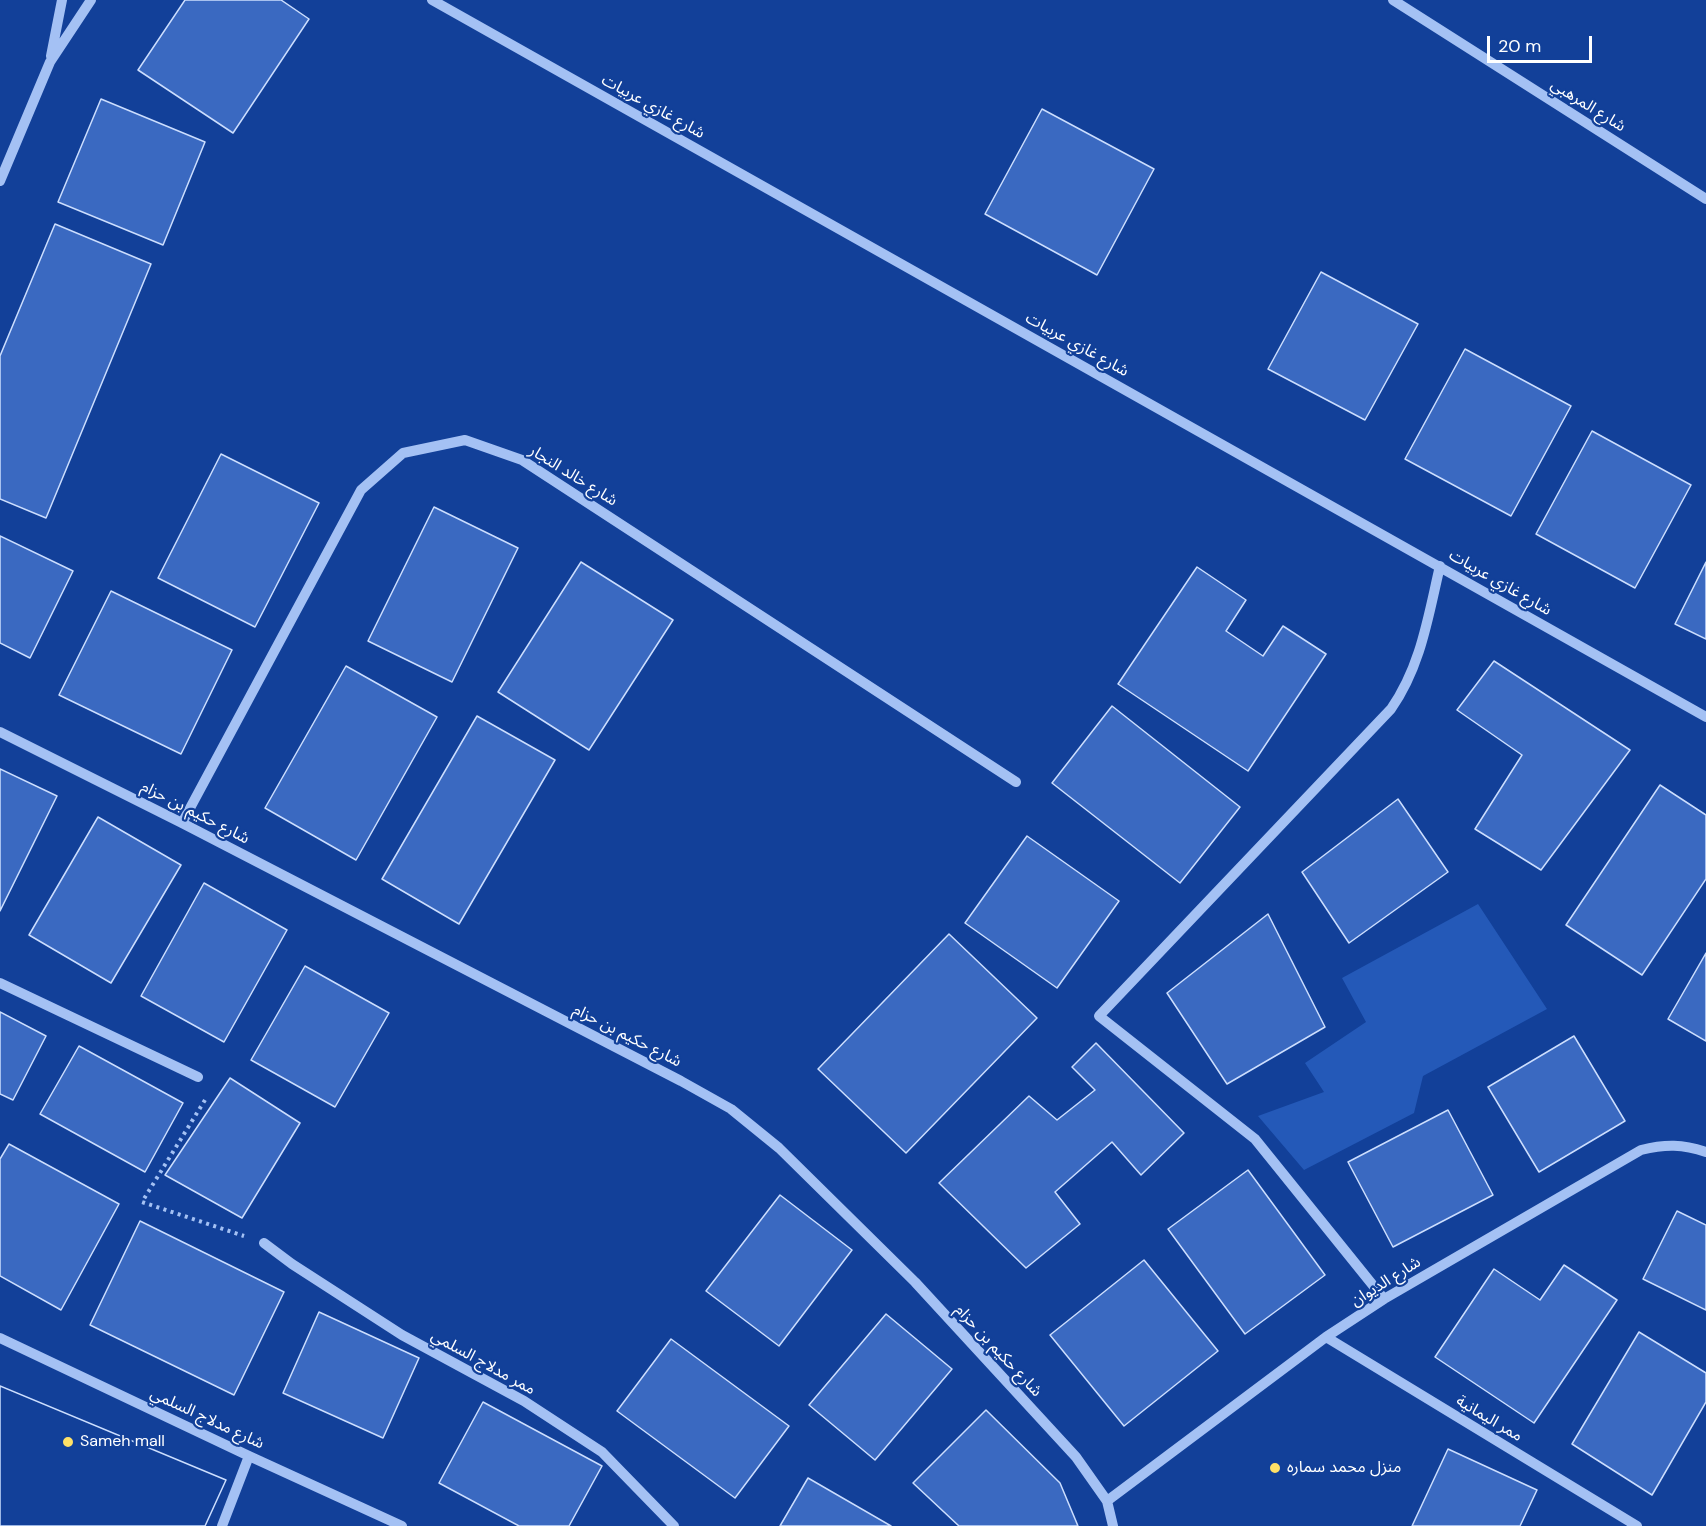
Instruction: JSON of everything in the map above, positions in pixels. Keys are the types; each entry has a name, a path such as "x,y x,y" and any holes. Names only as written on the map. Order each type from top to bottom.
{"street":[{"path":"50,62 62,0"},
{"path":"0,181 50,62 91,0"},
{"name":"شارع غازي عربيات","path":"432,0 1706,717"},
{"name":"شارع المرهبي","path":"1393,0 1706,199"},
{"name":"شارع خالد النجار","path":"182,823 361,490 403,453 465,440 522,460 1016,782"},
{"path":"1384,1299 1255,1139 1099,1016 1391,709 1405,689 1414,668 1440,566"},
{"name":"شارع حكيم بن حزام","path":"0,732 182,823 731,1109 779,1148 915,1282 1076,1457 1107,1501 1113,1526"},
{"path":"0,983 198,1077"},
{"name":"شارع الديوان","path":"1107,1501 1326,1337 1384,1299 1641,1150 1671,1145 1688,1146 1706,1152"},
{"name":"ممر مدلاج السلمي","path":"264,1243 292,1264 402,1335 524,1401 602,1452 674,1526"},
{"name":"ممر اليمانية","path":"1326,1337 1637,1526"},
{"name":"شارع مدلاج السلمي","path":"0,1338 402,1526"},
{"path":"222,1526 249,1456"}],"path":[{"path":"198,1077 214,1085 142,1202 264,1243"}],"shaded area":[{"path":"1478,904 1547,1009 1423,1076 1414,1113 1304,1170 1258,1116 1324,1092 1305,1063 1366,1022 1342,978"}],"building":[{"path":"185,0 281,0 309,19 233,133 138,70"},
{"path":"101,99 205,142 163,245 58,202"},
{"path":"1042,109 1154,169 1097,275 985,214"},
{"path":"55,224 151,264 46,518 0,499 0,356"},
{"path":"1321,272 1418,324 1365,420 1268,369"},
{"path":"1465,349 1571,406 1511,516 1405,459"},
{"path":"1592,431 1691,485 1635,588 1536,534"},
{"path":"221,454 319,503 255,627 158,578"},
{"path":"434,507 518,548 452,682 368,641"},
{"path":"0,536 73,571 30,658 0,643"},
{"path":"581,562 673,620 589,750 498,692"},
{"path":"1706,562 1706,639 1675,624"},
{"path":"1197,567 1246,600 1226,631 1263,656 1283,626 1326,654 1248,771 1118,684"},
{"path":"111,591 232,650 181,754 59,695"},
{"path":"1494,661 1630,750 1541,870 1475,829 1522,755 1457,710"},
{"path":"346,666 437,717 356,860 265,808"},
{"path":"1112,706 1240,807 1180,883 1052,783"},
{"path":"477,716 555,760 459,924 382,879"},
{"path":"0,769 57,796 0,911"},
{"path":"1660,785 1706,815 1706,879 1642,975 1566,925"},
{"path":"1398,799 1448,872 1349,943 1302,872"},
{"path":"98,817 181,865 111,983 29,935"},
{"path":"1027,836 1119,901 1057,988 965,923"},
{"path":"204,883 287,930 224,1042 141,996"},
{"path":"1268,914 1325,1027 1227,1084 1167,993"},
{"path":"949,934 1037,1018 906,1153 818,1069"},
{"path":"1706,953 1706,1041 1668,1019"},
{"path":"305,966 389,1013 335,1107 251,1060"},
{"path":"0,1012 46,1036 13,1100 0,1094"},
{"path":"1574,1036 1625,1121 1539,1172 1488,1087"},
{"path":"1096,1043 1184,1133 1141,1175 1112,1142 1055,1192 1080,1224 1026,1268 939,1183 1029,1096 1057,1120 1095,1090 1072,1067"},
{"path":"79,1046 183,1103 145,1172 40,1114"},
{"path":"230,1078 300,1123 242,1218 165,1175"},
{"path":"1448,1110 1493,1195 1393,1247 1348,1162"},
{"path":"9,1144 119,1204 61,1310 0,1276 0,1159"},
{"path":"1248,1170 1325,1275 1245,1334 1168,1229"},
{"path":"780,1195 852,1250 779,1346 706,1291"},
{"path":"1677,1211 1706,1225 1706,1310 1643,1279"},
{"path":"140,1221 284,1292 234,1395 90,1325"},
{"path":"1144,1260 1218,1351 1124,1426 1050,1335"},
{"path":"1564,1265 1617,1300 1534,1423 1435,1357 1494,1269 1540,1300"},
{"path":"319,1312 419,1358 383,1438 283,1393"},
{"path":"886,1314 952,1369 875,1460 809,1405"},
{"path":"1639,1332 1706,1373 1706,1402 1652,1495 1572,1444"},
{"path":"671,1339 789,1426 735,1498 617,1411"},
{"name":"Sameh mall","path":"0,1386 226,1480 205,1526 0,1526"},
{"name":"Sameh mall","path":"0,1386 226,1480 205,1526 0,1526"},
{"path":"483,1402 602,1466 569,1526 519,1526 439,1483"},
{"path":"986,1410 1060,1483 1078,1526 959,1526 913,1483"},
{"path":"1448,1449 1537,1490 1520,1526 1412,1526"},
{"path":"808,1478 891,1526 780,1526"}],"place":[{"name":"Sameh mall","path":"68,1442"},
{"name":"منزل محمد سماره","path":"1275,1468"}]}
